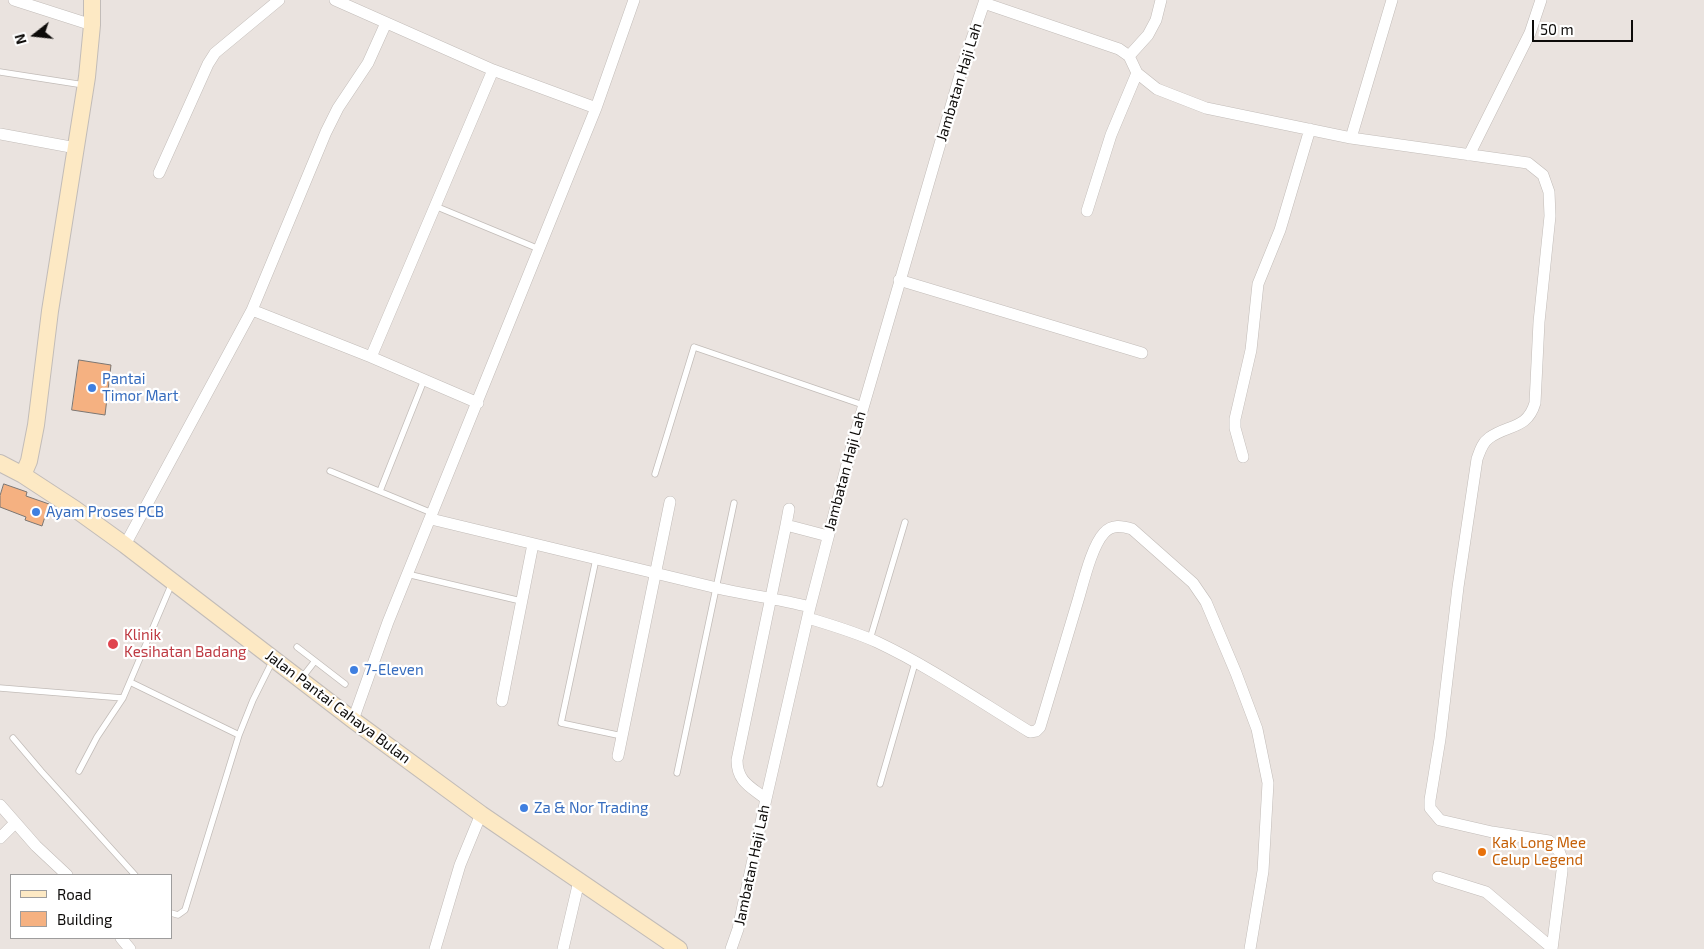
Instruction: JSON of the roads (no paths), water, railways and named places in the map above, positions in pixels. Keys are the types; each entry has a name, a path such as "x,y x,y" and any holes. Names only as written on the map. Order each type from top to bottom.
{"street":[{"path":"14,0 92,25"},
{"path":"23,475 30,461 36,425 50,311 86,85 92,25 92,0"},
{"path":"159,173 208,64 215,53 279,0"},
{"path":"335,0 493,70 596,108"},
{"path":"353,720 407,574 478,403 596,108 634,0"},
{"path":"1129,56 1148,35 1156,20 1161,0"},
{"path":"1351,138 1392,0"},
{"path":"1469,155 1530,33 1541,0"},
{"path":"985,1 1119,49 1129,56 1137,73 1157,88 1206,108 1351,138 1528,163 1544,175 1549,192 1550,216 1539,322 1535,403 1527,419 1490,437 1482,446 1478,459 1458,587 1430,808 1440,820 1492,832 1549,841 1559,852 1562,859 1562,871 1552,948"},
{"name":"Jambatan Haji Lah","path":"731,949 738,929 809,613 863,405 962,65 985,1"},
{"path":"125,545 252,310 326,132 338,108 368,63 386,23"},
{"path":"371,357 493,70"},
{"path":"1087,212 1111,136 1137,73"},
{"path":"1242,457 1235,428 1235,419 1252,350 1258,284 1280,230 1310,129"},
{"path":"0,134 76,148"},
{"path":"899,280 1142,354"},
{"path":"252,310 371,357 478,403"},
{"name":"Jalan Pantai Cahaya Bulan","path":"0,463 23,475 125,545 353,720 481,814 679,949"},
{"path":"618,756 670,502"},
{"path":"766,799 741,779 737,770 737,760 789,509"},
{"path":"432,516 533,544 656,574 770,598 870,639 915,663 1030,732 1036,731 1040,727 1086,575 1097,545 1104,532 1114,526 1132,529 1192,583 1206,602 1236,672 1257,729 1268,783 1268,802 1263,871 1250,949"},
{"path":"786,525 828,536"},
{"path":"502,701 533,544"},
{"path":"0,805 36,846 66,874"},
{"path":"435,949 460,865 481,814"},
{"path":"0,838 15,823"},
{"path":"1438,877 1486,892 1552,948"},
{"path":"563,949 579,881"},
{"path":"122,939 130,949"}],"lane":[{"path":"0,72 86,85"},
{"path":"435,206 540,248"},
{"path":"655,474 694,348 863,405"},
{"path":"380,491 424,380"},
{"path":"330,471 380,491 432,516"},
{"path":"678,773 734,503"},
{"path":"870,639 905,522"},
{"path":"596,559 561,723 622,736"},
{"path":"407,574 521,601"},
{"path":"79,771 97,737 123,698 173,582"},
{"path":"297,647 345,684"},
{"path":"172,914 178,916 185,910 239,735 252,700 274,658"},
{"path":"301,680 315,661"},
{"path":"880,784 915,663"},
{"path":"130,682 239,735"},
{"path":"0,688 123,698"},
{"path":"13,738 134,874"}],"place":[{"name":"Pantai Timor Mart","path":"92,388"},
{"name":"Ayam Proses PCB","path":"36,512"},
{"name":"Klinik Kesihatan Badang","path":"113,644"},
{"name":"7-Eleven","path":"354,670"},
{"name":"Za & Nor Trading","path":"524,808"},
{"name":"Kak Long Mee Celup Legend","path":"1482,852"}]}
